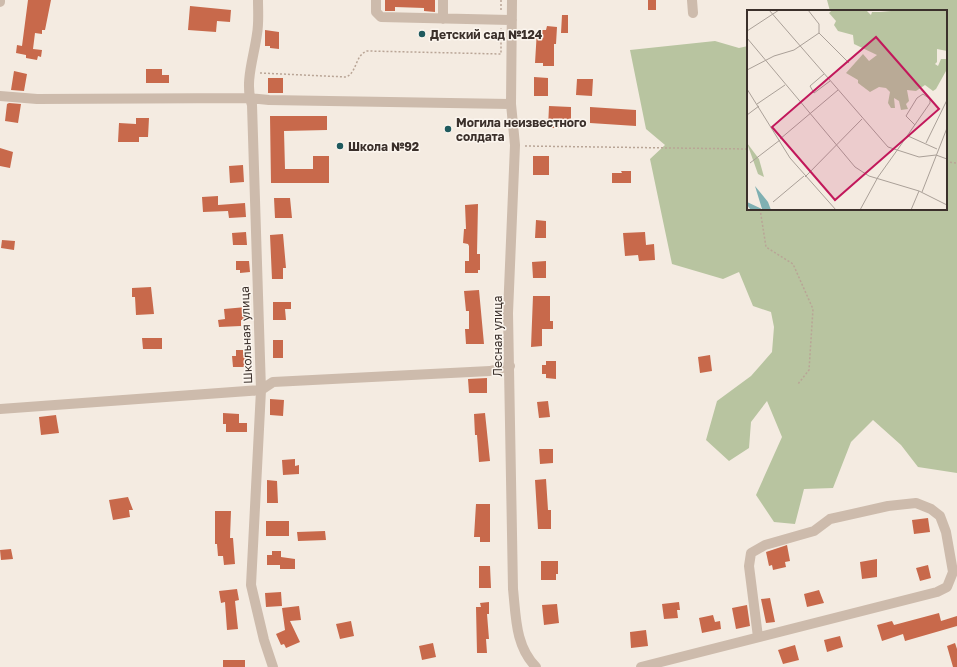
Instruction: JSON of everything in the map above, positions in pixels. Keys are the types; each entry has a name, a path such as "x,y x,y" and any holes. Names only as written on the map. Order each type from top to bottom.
{"street":[{"name":"Школьная улица","path":"258,0 258,33 250,73 250,98 252,105 261,390 251,585 264,640 273,667"},
{"path":"376,0 376,12 381,17 512,20"},
{"path":"443,0 443,19"},
{"name":"Лесная улица","path":"512,0 512,104 515,145 508,313 513,589 517,629 522,647 536,667"},
{"path":"692,0 693,13"},
{"path":"0,96 37,99 250,98 269,100 512,104"},
{"path":"0,409 261,390 273,382 490,371 510,366"},
{"path":"641,667 671,663 758,637 937,592 947,587 953,572 946,532 940,516 931,509 916,503 888,506 830,519 814,531 765,545 751,553 749,566 758,637"}],"path":[{"path":"250,73 346,77 350,76 361,56 368,51 501,54 501,0"},
{"path":"515,145 747,149"},
{"path":"947,162 957,163"},
{"path":"760,210 766,247 793,264 812,309 809,370 798,384"}],"green space":[{"path":"827,0 957,0 957,473 918,467 901,445 873,420 851,442 833,488 804,489 795,524 774,522 756,495 782,437 767,401 751,422 749,448 729,461 706,440 717,401 751,376 772,352 774,327 771,312 753,306 739,272 723,279 672,264 650,159 665,145 646,129 630,50 715,41 739,48 747,46 747,210 947,210 947,10 830,10"}],"building":[{"path":"28,0 51,0 45,30 42,30 42,34 35,33 33,49 42,50 41,57 38,56 37,60 26,58 26,55 16,53 17,45 22,46"},
{"path":"385,0 435,0 435,12 424,11 424,8 395,7 395,11 385,11"},
{"path":"648,0 656,0 656,10 648,10"},
{"path":"190,6 231,10 230,22 217,21 216,32 188,30"},
{"path":"562,15 568,15 568,33 561,33"},
{"path":"547,26 557,27 556,44 554,44 554,66 543,66 543,63 535,63 537,30 546,30"},
{"path":"265,30 279,32 279,49 265,46"},
{"path":"146,69 162,69 162,75 169,75 169,83 146,83"},
{"path":"14,71 27,74 24,91 11,90"},
{"path":"534,77 548,78 548,96 534,96"},
{"path":"268,78 283,78 283,93 268,93"},
{"path":"577,79 593,79 592,96 576,95"},
{"path":"7,104 21,104 18,123 5,121"},
{"path":"549,106 571,107 571,124 563,124 563,128 548,128"},
{"path":"590,107 636,110 636,126 590,123"},
{"path":"270,116 327,116 327,130 284,131 285,169 313,169 313,156 329,156 329,183 271,183"},
{"path":"136,118 149,118 148,137 139,137 139,142 118,142 119,123 136,124"},
{"path":"0,148 13,152 10,168 0,166"},
{"path":"533,156 549,156 549,175 533,175"},
{"path":"243,165 244,182 230,183 229,166"},
{"path":"621,171 631,171 631,183 612,183 612,173 622,173"},
{"path":"218,196 218,205 245,203 246,217 229,218 228,211 203,212 202,197"},
{"path":"274,198 290,198 292,218 275,218"},
{"path":"478,204 477,254 480,254 480,270 478,270 478,273 465,273 465,261 469,261 469,246 468,244 463,243 464,229 466,229 465,205"},
{"path":"536,220 546,221 546,238 535,238"},
{"path":"246,232 247,245 233,245 232,233"},
{"path":"645,232 646,245 654,244 655,260 639,261 638,255 625,256 623,233"},
{"path":"283,234 286,268 283,268 283,279 272,279 270,235"},
{"path":"2,240 15,241 14,250 1,248"},
{"path":"236,261 249,261 250,272 240,273 240,270 236,270"},
{"path":"546,261 546,278 533,278 532,262"},
{"path":"151,287 154,314 136,315 135,297 132,297 132,288"},
{"path":"479,290 484,344 466,344 465,329 469,329 469,311 466,311 464,291"},
{"path":"533,296 550,296 550,321 553,321 553,329 542,329 542,346 531,347"},
{"path":"273,302 291,302 291,309 285,309 286,320 273,320"},
{"path":"246,307 247,320 241,320 241,326 219,327 218,320 225,319 224,309"},
{"path":"142,338 162,338 162,349 143,349"},
{"path":"273,340 283,340 283,358 273,358"},
{"path":"236,350 243,350 243,355 246,355 246,367 233,367 232,356 236,356"},
{"path":"710,355 712,371 700,373 698,357"},
{"path":"546,361 556,361 556,379 546,378 546,374 542,374 542,365 546,365"},
{"path":"487,378 487,393 469,393 468,379"},
{"path":"270,399 284,400 283,416 270,415"},
{"path":"548,401 550,417 539,418 537,402"},
{"path":"223,413 239,414 239,423 247,423 247,432 226,432 226,424 223,424"},
{"path":"485,413 490,461 479,462 474,414"},
{"path":"56,415 59,433 41,435 39,417"},
{"path":"539,449 553,449 553,463 540,464"},
{"path":"295,459 295,466 299,465 299,474 283,475 282,460"},
{"path":"546,479 548,510 551,510 551,529 538,529 535,480"},
{"path":"267,480 277,481 278,503 267,503"},
{"path":"128,497 133,510 129,510 130,517 113,520 109,500"},
{"path":"476,504 490,504 490,542 480,542 480,537 474,537"},
{"path":"215,511 231,511 230,538 233,538 235,564 224,565 223,556 218,556 217,544 215,544"},
{"path":"928,518 930,532 914,534 912,520"},
{"path":"266,521 289,521 289,536 266,536"},
{"path":"325,531 326,540 298,541 297,532"},
{"path":"787,545 790,561 785,562 786,567 773,570 772,565 769,566 766,552"},
{"path":"11,549 13,559 1,560 0,550"},
{"path":"272,551 281,551 281,557 295,559 295,569 280,569 280,565 267,565 267,555 272,555"},
{"path":"877,559 877,577 862,579 860,562"},
{"path":"541,561 558,561 558,574 556,574 556,580 541,580"},
{"path":"928,565 931,578 920,581 916,568"},
{"path":"479,566 490,566 491,588 479,588"},
{"path":"237,589 239,600 235,601 238,629 227,630 225,602 221,603 219,591"},
{"path":"819,590 824,603 807,607 804,594"},
{"path":"281,592 282,606 266,607 265,593"},
{"path":"770,598 775,622 766,623 761,599"},
{"path":"489,602 489,614 487,614 489,639 486,639 487,653 477,653 476,607 481,607 480,603"},
{"path":"679,602 680,610 677,610 678,618 664,619 662,604"},
{"path":"557,604 559,623 544,625 542,605"},
{"path":"747,605 750,626 736,629 732,608"},
{"path":"299,606 301,620 290,621 300,642 286,648 284,644 281,645 276,634 285,630 282,608"},
{"path":"939,613 941,621 957,616 957,626 905,641 903,634 882,641 877,625 892,621 894,625"},
{"path":"713,615 715,622 720,621 721,629 702,633 699,618"},
{"path":"351,621 354,636 340,639 336,624"},
{"path":"646,630 648,646 631,648 630,632"},
{"path":"840,636 843,647 827,652 824,640"},
{"path":"433,643 436,657 422,660 419,646"},
{"path":"955,643 957,649 957,667 953,667 947,646"},
{"path":"795,645 799,660 783,664 778,650"},
{"path":"223,660 245,660 245,667 223,667"}],"place":[{"name":"Детский сад №124","path":"422,34"},
{"name":"Могила неизвестного солдата","path":"448,129"},
{"name":"Школа №92","path":"340,146"}]}
